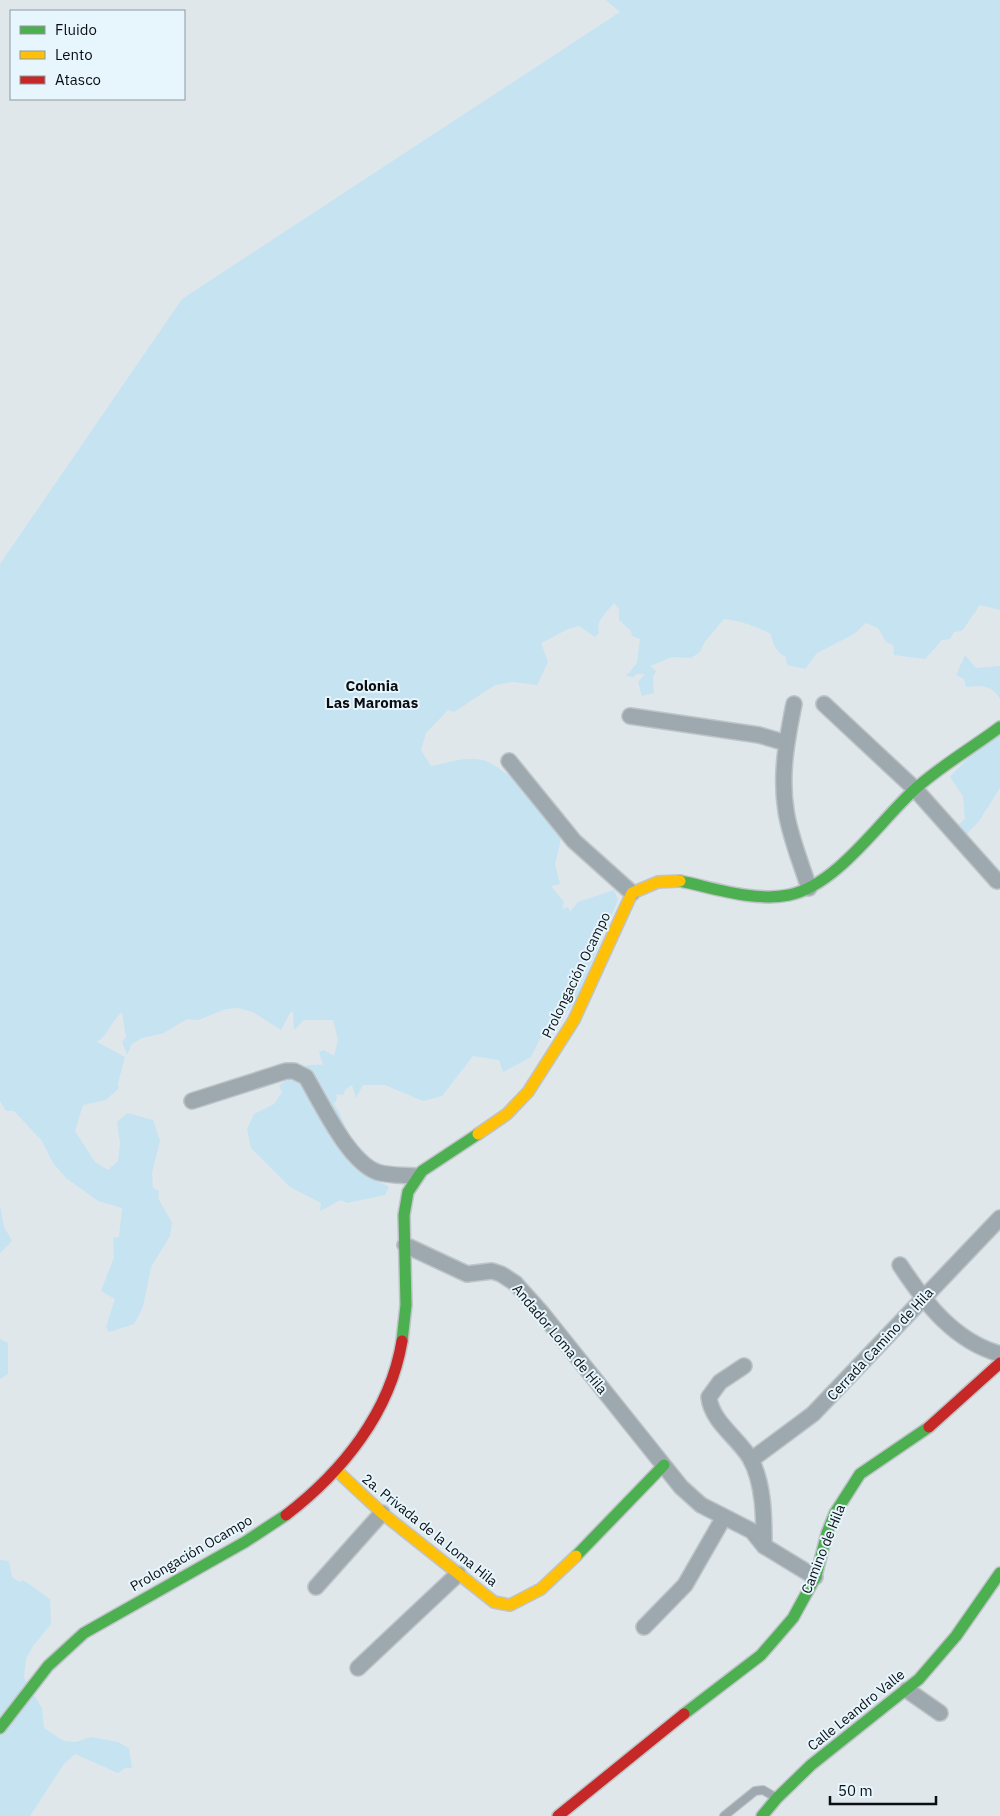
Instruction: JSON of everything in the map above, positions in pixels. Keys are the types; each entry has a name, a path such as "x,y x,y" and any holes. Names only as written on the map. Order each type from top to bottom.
{"street":[{"path":"794,704 786,743 783,775 786,812 809,888"},
{"path":"824,704 915,789 997,881"},
{"path":"630,716 759,735 786,743"},
{"path":"508,761 574,841 632,893 658,882 679,881 759,897 789,895 809,888 838,867 915,789 1000,727"},
{"name":"Prolongación Ocampo","path":"0,1728 49,1662 86,1631 234,1549 310,1495 336,1470 358,1442 399,1361 405,1314 406,1199 416,1176 507,1114 521,1102 565,1036 632,893"},
{"path":"192,1101 286,1071 301,1073 306,1077 343,1139 363,1164 388,1175 416,1176"},
{"name":"Cerrada Camino de Hila","path":"751,1460 813,1414 1000,1218"},
{"name":"Andador Loma de Hila","path":"405,1245 467,1274 492,1271 501,1274 515,1283 541,1312 587,1372 681,1487 701,1504 752,1531 764,1546 815,1577"},
{"path":"900,1264 922,1298 955,1331 984,1348 1000,1354"},
{"name":"Camino de Hila","path":"558,1816 633,1754 761,1656 797,1613 815,1577 829,1528 839,1506 860,1474 938,1421 1000,1363"},
{"path":"744,1366 720,1382 709,1398 715,1415 732,1433 751,1460 764,1512 764,1546"},
{"name":"2a. Privada de la Loma Hila","path":"336,1470 382,1513 494,1602 510,1604 521,1601 541,1589 568,1565 664,1464"},
{"path":"316,1587 382,1513"},
{"path":"644,1627 684,1585 724,1517"},
{"name":"Calle Leandro Valle","path":"762,1816 776,1798 816,1762 907,1690 935,1661 1000,1573"},
{"path":"358,1668 458,1574"},
{"path":"907,1690 940,1713"}],"lane":[{"path":"724,1816 754,1791 763,1790 776,1798"}],"shaded area":[{"path":"606,0 1000,0 1000,610 980,605 962,631 954,632 950,639 942,640 925,659 894,655 893,645 886,642 878,628 866,623 854,634 817,653 805,669 787,665 786,657 780,653 772,641 771,634 748,624 724,619 704,643 700,652 691,658 672,657 650,666 656,671 653,677 654,693 642,696 638,682 645,674 636,674 634,677 626,676 637,663 640,639 632,636 631,631 619,620 619,609 614,603 600,621 599,633 595,637 579,626 568,629 541,643 548,662 537,685 513,682 495,685 454,712 448,710 426,733 421,750 431,766 469,759 484,760 526,787 530,801 563,819 555,864 560,884 551,886 564,902 562,909 568,907 570,912 578,902 614,890 618,900 574,1004 540,1039 531,1057 503,1072 499,1060 473,1056 442,1096 423,1101 385,1085 363,1085 356,1098 352,1085 346,1089 343,1095 336,1094 337,1099 334,1104 343,1121 352,1149 364,1174 389,1187 385,1195 347,1203 341,1200 320,1211 321,1203 290,1187 251,1148 247,1129 254,1114 274,1104 282,1092 279,1086 294,1072 308,1065 323,1065 319,1052 324,1050 334,1056 338,1040 333,1020 304,1020 294,1030 293,1011 281,1030 253,1012 238,1008 226,1009 198,1020 187,1019 164,1033 142,1038 132,1044 127,1055 122,1042 126,1037 122,1012 104,1036 97,1042 125,1057 118,1083 119,1088 106,1100 83,1105 75,1131 95,1162 108,1170 118,1161 120,1143 117,1122 127,1113 153,1120 160,1141 152,1173 153,1188 159,1191 158,1198 172,1223 170,1236 151,1267 143,1307 134,1324 109,1332 106,1327 115,1299 101,1291 114,1257 113,1238 119,1237 122,1208 98,1201 66,1178 53,1163 42,1141 14,1111 6,1111 0,1101 0,564 182,299 620,12"},
{"path":"965,655 976,668 1000,666 1000,699 989,688 981,686 966,687 964,679 956,675"},
{"path":"1000,728 1000,788 979,821 962,839 958,825 965,819 963,796 950,777 981,744"},
{"path":"0,1205 4,1227 12,1241 0,1253"},
{"path":"0,1339 8,1343 8,1374 0,1379"},
{"path":"0,1560 9,1561 12,1577 19,1582 23,1580 50,1599 51,1624 33,1646 26,1659 24,1678 42,1708 44,1728 64,1741 76,1742 91,1737 118,1742 129,1748 132,1768 125,1768 118,1773 75,1754 64,1764 30,1816 0,1816"}],"traffic: fast":[{"path":"680,881 762,897 789,895 807,889 824,879 840,866 914,790 945,765 1000,727"},
{"path":"402,1341 406,1305 404,1215 408,1192 422,1171 478,1134"},
{"path":"684,1714 761,1655 793,1618 816,1576 827,1533 835,1513 860,1474 929,1427"},
{"path":"576,1556 664,1465"},
{"path":"0,1728 48,1666 84,1633 245,1542 286,1515"},
{"path":"762,1816 777,1798 811,1765 919,1679 956,1636 1000,1573"}],"traffic: slow":[{"path":"478,1134 507,1114 528,1092 574,1020 632,893 658,882 680,881"},
{"path":"336,1470 382,1513 494,1602 510,1605 541,1589 576,1556"}],"traffic: jam":[{"path":"286,1515 326,1480 361,1439 387,1393 402,1341"},
{"path":"929,1427 1000,1363"},
{"path":"558,1816 684,1714"}],"district":[{"name":"Colonia Las Maromas","path":"372,694"}]}
